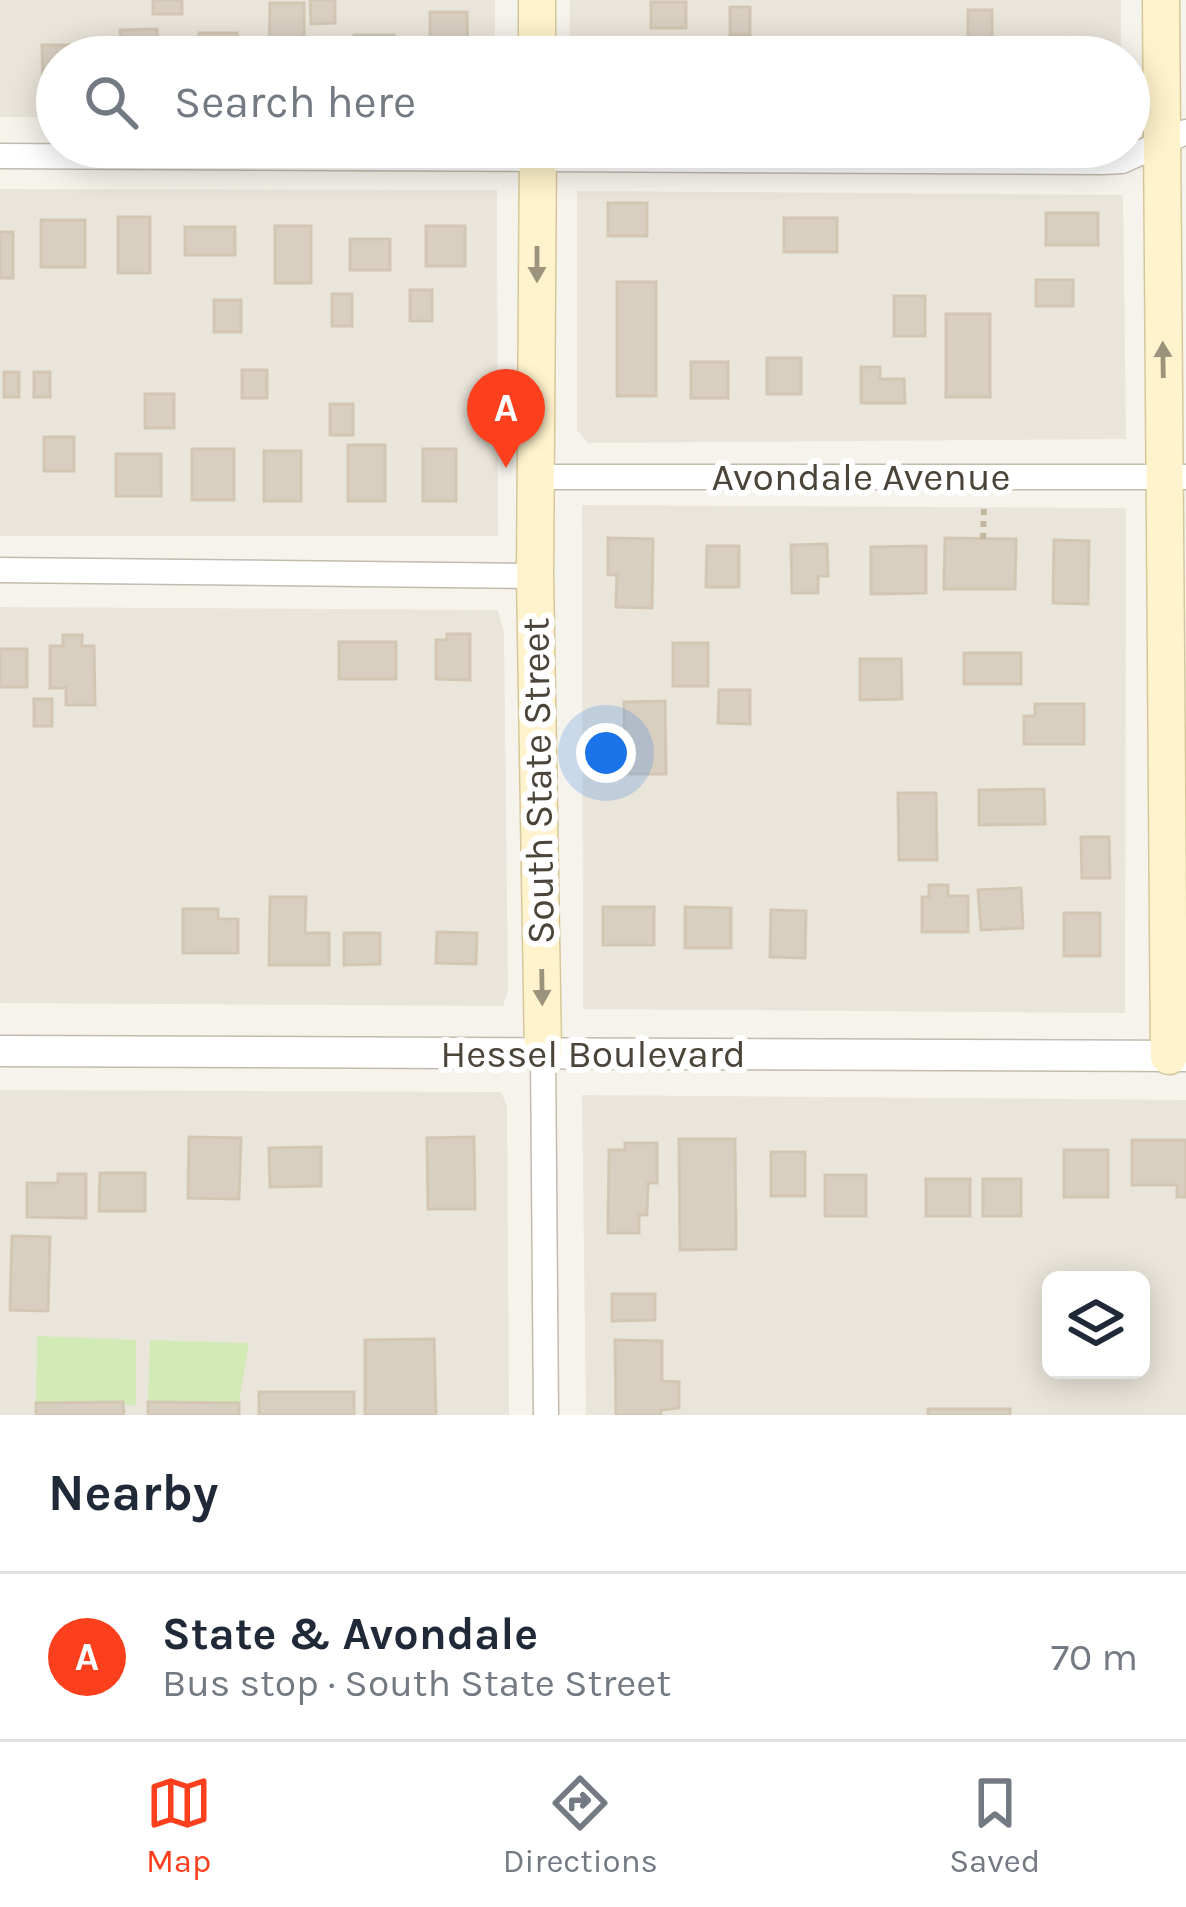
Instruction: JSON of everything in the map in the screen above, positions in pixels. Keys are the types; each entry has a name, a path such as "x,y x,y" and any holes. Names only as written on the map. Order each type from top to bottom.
{"main road":[{"path":"537,0 537,36"},
{"path":"1160,0 1173,137 1178,1056"},
{"name":"South State Street","path":"538,168 535,576 542,1053"}],"street":[{"path":"0,156 36,156"},
{"name":"Avondale Avenue","path":"537,477 1175,477"},
{"path":"0,570 535,576"},
{"name":"Hessel Boulevard","path":"0,1051 1178,1056"},
{"name":"South State Street","path":"542,1053 546,1415"}],"path":[{"path":"983,538 984,507"}],"shaded area":[{"path":"0,0 495,0 495,36 36,36 36,117 0,117"},
{"path":"570,0 1121,0 1121,36 569,36"},
{"path":"0,189 497,190 498,536 0,536"},
{"path":"577,191 1123,195 1126,439 588,443 577,430"},
{"path":"582,505 1126,508 1125,1013 583,1009"},
{"path":"0,607 498,610 504,632 508,990 503,1006 0,1003"},
{"path":"0,1090 501,1092 507,1106 509,1415 0,1415"},
{"path":"582,1095 1186,1100 1186,1415 586,1415"}],"green space":[{"path":"37,1336 136,1340 136,1405 36,1403"},
{"path":"150,1340 249,1343 239,1403 148,1402"}],"building":[{"path":"153,0 182,0 182,14 153,14"},
{"path":"310,0 335,0 335,23 311,24"},
{"path":"651,2 686,2 686,28 651,28"},
{"path":"270,3 304,3 304,36 269,36"},
{"path":"730,7 750,7 750,35 730,35"},
{"path":"968,10 992,10 992,36 968,36"},
{"path":"430,12 467,12 468,36 430,36"},
{"path":"157,29 157,36 120,36 120,30"},
{"path":"199,33 237,33 237,36"},
{"path":"608,203 647,203 647,236 608,236"},
{"path":"1046,213 1098,213 1098,245 1046,245"},
{"path":"118,217 150,217 150,273 118,273"},
{"path":"784,218 837,218 837,252 784,252"},
{"path":"41,220 85,220 85,267 41,267"},
{"path":"275,226 311,226 311,283 275,283"},
{"path":"426,226 465,226 465,266 426,266"},
{"path":"185,227 235,227 235,255 185,255"},
{"path":"0,232 13,232 13,278 0,278"},
{"path":"350,239 390,239 390,270 350,270"},
{"path":"1036,280 1073,280 1073,306 1036,306"},
{"path":"617,282 656,282 656,396 617,396"},
{"path":"410,290 432,290 432,321 410,321"},
{"path":"332,294 352,294 352,326 332,326"},
{"path":"894,296 925,296 925,336 894,336"},
{"path":"214,300 241,300 241,332 214,332"},
{"path":"946,314 990,314 990,397 946,397"},
{"path":"767,358 801,358 801,394 767,394"},
{"path":"691,362 728,362 728,398 691,398"},
{"path":"861,367 880,367 880,379 904,379 905,403 861,403"},
{"path":"242,370 267,370 267,398 242,398"},
{"path":"4,372 19,372 19,397 4,397"},
{"path":"34,372 50,372 50,397 34,397"},
{"path":"145,394 174,394 174,428 145,428"},
{"path":"330,404 353,404 353,435 330,435"},
{"path":"44,437 74,437 74,471 44,471"},
{"path":"348,445 385,445 385,501 348,501"},
{"path":"192,449 234,449 234,500 192,500"},
{"path":"423,449 456,449 456,501 423,501"},
{"path":"264,451 301,451 301,501 264,501"},
{"path":"116,454 161,454 161,496 116,496"},
{"path":"608,538 653,539 652,608 616,607 617,575 608,575"},
{"path":"945,538 1016,539 1015,589 944,589"},
{"path":"1054,540 1089,541 1088,604 1053,603"},
{"path":"827,544 828,576 818,576 818,593 792,593 791,545"},
{"path":"707,546 739,546 739,587 706,587"},
{"path":"926,546 926,593 871,594 871,547"},
{"path":"447,634 470,634 470,680 436,679 436,640 447,640"},
{"path":"63,635 82,635 82,646 94,646 95,705 66,705 66,688 50,688 50,646 63,646"},
{"path":"339,642 396,642 396,679 339,679"},
{"path":"673,643 708,643 708,686 673,686"},
{"path":"0,649 27,649 27,687 0,687"},
{"path":"964,653 1021,653 1021,684 964,684"},
{"path":"860,659 901,659 902,699 860,700"},
{"path":"719,690 750,690 750,724 718,723"},
{"path":"34,699 52,699 52,726 34,726"},
{"path":"665,701 666,774 625,774 624,702"},
{"path":"1035,704 1084,704 1084,744 1024,744 1024,716 1035,716"},
{"path":"1044,789 1045,824 979,825 979,790"},
{"path":"898,793 936,793 937,860 899,860"},
{"path":"1081,837 1109,837 1110,878 1082,878"},
{"path":"929,885 948,885 948,896 968,896 968,932 922,932 922,897 929,897"},
{"path":"1021,888 1023,928 981,930 978,890"},
{"path":"270,897 306,897 305,933 329,933 329,965 269,965"},
{"path":"603,907 654,907 654,945 603,945"},
{"path":"685,907 731,908 731,948 685,948"},
{"path":"183,909 218,909 218,919 238,919 238,953 183,953"},
{"path":"771,910 806,911 805,958 770,957"},
{"path":"1064,913 1100,913 1100,956 1064,956"},
{"path":"437,932 477,933 476,964 436,963"},
{"path":"344,933 380,933 380,964 344,965"},
{"path":"189,1137 241,1138 239,1199 188,1198"},
{"path":"474,1137 475,1209 428,1209 427,1138"},
{"path":"679,1139 735,1139 736,1249 680,1250"},
{"path":"1132,1140 1186,1140 1186,1197 1177,1197 1177,1185 1132,1185"},
{"path":"625,1143 657,1143 657,1183 648,1183 647,1215 639,1215 639,1233 608,1233 609,1150 625,1150"},
{"path":"321,1147 321,1186 270,1187 269,1148"},
{"path":"1064,1150 1108,1150 1108,1197 1064,1197"},
{"path":"771,1152 805,1152 805,1196 771,1196"},
{"path":"100,1173 145,1173 145,1211 99,1211"},
{"path":"58,1174 86,1174 86,1218 27,1217 27,1183 58,1183"},
{"path":"825,1175 866,1175 866,1216 825,1216"},
{"path":"926,1179 970,1179 970,1216 926,1216"},
{"path":"983,1179 1021,1179 1021,1216 983,1216"},
{"path":"12,1236 50,1237 48,1311 10,1310"},
{"path":"612,1294 655,1294 655,1320 612,1321"},
{"path":"434,1339 436,1415 365,1415 365,1340"},
{"path":"615,1340 662,1341 662,1381 679,1382 679,1408 661,1410 661,1415 616,1415"},
{"path":"259,1392 354,1392 354,1415 259,1415"},
{"path":"123,1402 124,1415 36,1415 36,1403"},
{"path":"148,1402 239,1403 239,1415 148,1415"},
{"path":"928,1409 1010,1409 1010,1415 928,1415"}],"place":[{"name":"State & Avondale","path":"506,468"}]}
